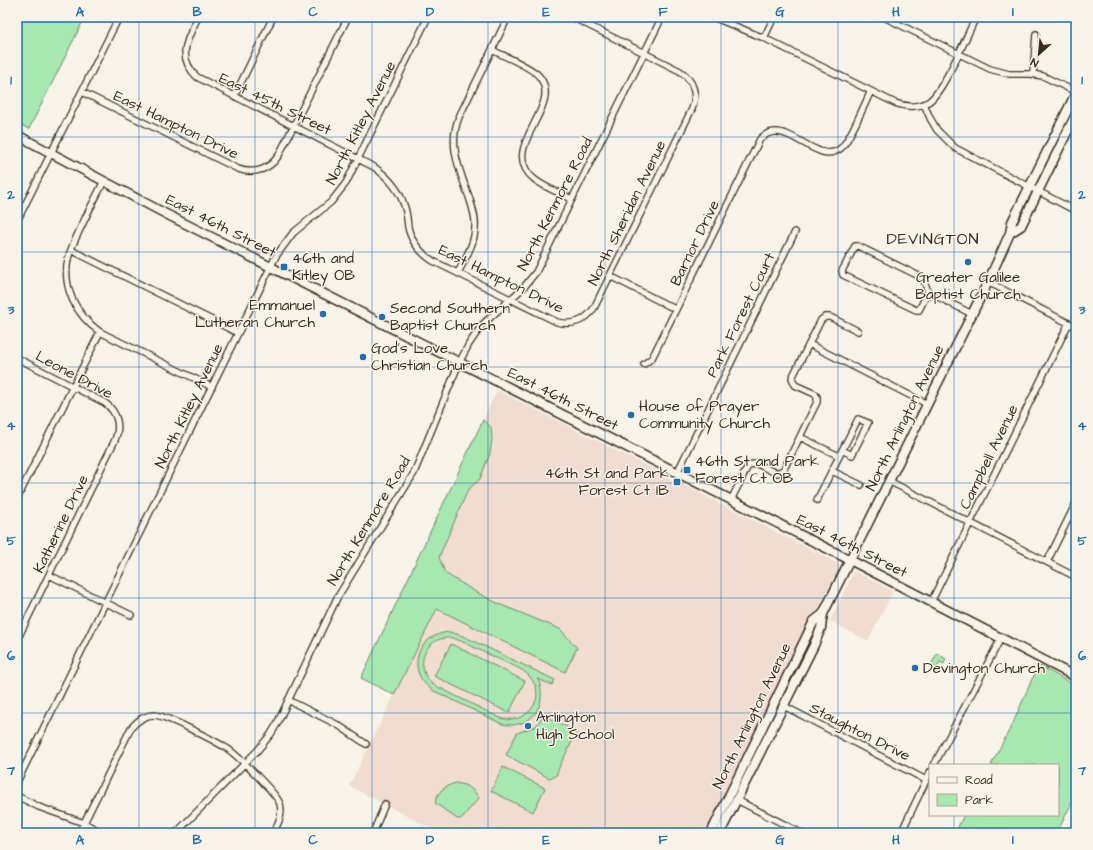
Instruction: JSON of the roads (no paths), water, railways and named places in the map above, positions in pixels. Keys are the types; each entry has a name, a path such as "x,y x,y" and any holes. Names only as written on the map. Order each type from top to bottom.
{"main road":[{"name":"North Arlington Avenue","path":"720,833 814,645 821,628 823,614 988,282 1010,233 1012,222 1076,92"},
{"name":"North Arlington Avenue","path":"1010,233 1021,226 1076,114"},
{"name":"East 46th Street","path":"17,135 270,267 850,560 1076,677"},
{"name":"North Arlington Avenue","path":"710,833 814,621 823,614"}],"street":[{"path":"17,221 119,17"},
{"name":"East 45th Street","path":"198,17 186,44 185,54 187,63 192,72 199,79 359,158"},
{"path":"234,96 273,17"},
{"path":"294,126 348,17"},
{"name":"North Kitley Avenue","path":"17,782 270,267 293,233 327,205 346,183 428,17"},
{"path":"458,273 472,243 475,232 475,222 474,212 454,152 454,131 508,17"},
{"path":"572,17 645,53"},
{"name":"North Kenmore Road","path":"176,833 258,751 270,736 337,598 414,473 468,344 479,329 526,286 536,272 662,17"},
{"path":"713,17 764,38 902,105 912,106 924,104 940,90 976,17"},
{"path":"764,38 774,17"},
{"path":"884,17 990,69 1001,73 1014,75 1033,74 1046,76 1076,92"},
{"path":"1033,74 1036,34"},
{"path":"492,50 532,70 542,81 545,92 544,102 525,142 523,151 524,160 527,170 534,179 572,199"},
{"name":"North Sheridan Avenue","path":"569,323 580,321 592,311 692,109 694,100 693,86 686,75 645,53"},
{"name":"Barnor Drive","path":"644,364 652,358 759,142 764,136 769,133 781,132 820,151 828,153 834,152 846,142 872,91"},
{"name":"East Hampton Drive","path":"82,92 238,169 250,172 262,170 270,166 277,159 294,126"},
{"path":"924,104 937,130 955,148 1076,211"},
{"name":"East Hampton Drive","path":"359,158 384,174 397,190 405,206 409,230 419,249 431,260 557,322 569,323"},
{"path":"104,181 71,250 67,269 67,280 70,294 76,307 84,318 100,332 212,387"},
{"name":"Park Forest Court","path":"677,473 796,232"},
{"path":"928,292 920,309 916,310 844,276 842,271 855,246 858,246 921,276 924,279 928,292 972,314"},
{"path":"71,250 238,333"},
{"path":"610,276 675,309"},
{"path":"988,282 1076,327"},
{"path":"731,500 748,466 751,464 756,464 774,473 780,472 784,469 800,437 817,401 815,394 795,385 792,380 793,375 820,321 825,317 830,317 858,331"},
{"name":"Campbell Avenue","path":"931,602 1069,323"},
{"path":"17,499 100,332"},
{"path":"809,344 927,404"},
{"name":"Leone Drive","path":"17,358 106,403 112,409 116,417"},
{"name":"Katherine Drive","path":"17,640 116,438 118,424 116,417"},
{"path":"817,500 832,471 842,450 858,419 868,424 852,455 842,450"},
{"path":"800,437 839,456"},
{"path":"832,471 861,485"},
{"path":"889,481 1076,577"},
{"path":"1047,562 1076,503"},
{"path":"49,575 131,614"},
{"path":"935,764 1001,638"},
{"path":"288,700 338,725 366,744"},
{"name":"Staughton Drive","path":"784,706 926,780"},
{"path":"79,833 130,730 137,722 146,717 155,715 166,717 223,746 244,764 279,799 281,816 273,833"},
{"path":"901,833 929,774"},
{"path":"17,796 39,807 84,823 104,833"},
{"path":"737,800 800,833"},
{"path":"373,833 384,804"}],"place":[{"name":"Greater Galilee Baptist Church","path":"968,262"},
{"name":"46th and Kitley OB","path":"284,267"},
{"name":"Emmanuel Lutheran Church","path":"323,314"},
{"name":"Second Southern Baptist Church","path":"382,317"},
{"name":"God's Love Christian Church","path":"363,357"},
{"name":"House of Prayer Community Church","path":"631,415"},
{"name":"46th St and Park Forest Ct OB","path":"687,470"},
{"name":"46th St and Park Forest Ct IB","path":"677,482"},
{"name":"Devington Church","path":"915,668"},
{"name":"Arlington High School","path":"528,726"}],"district":[{"name":"DEVINGTON","path":"933,239"}]}
